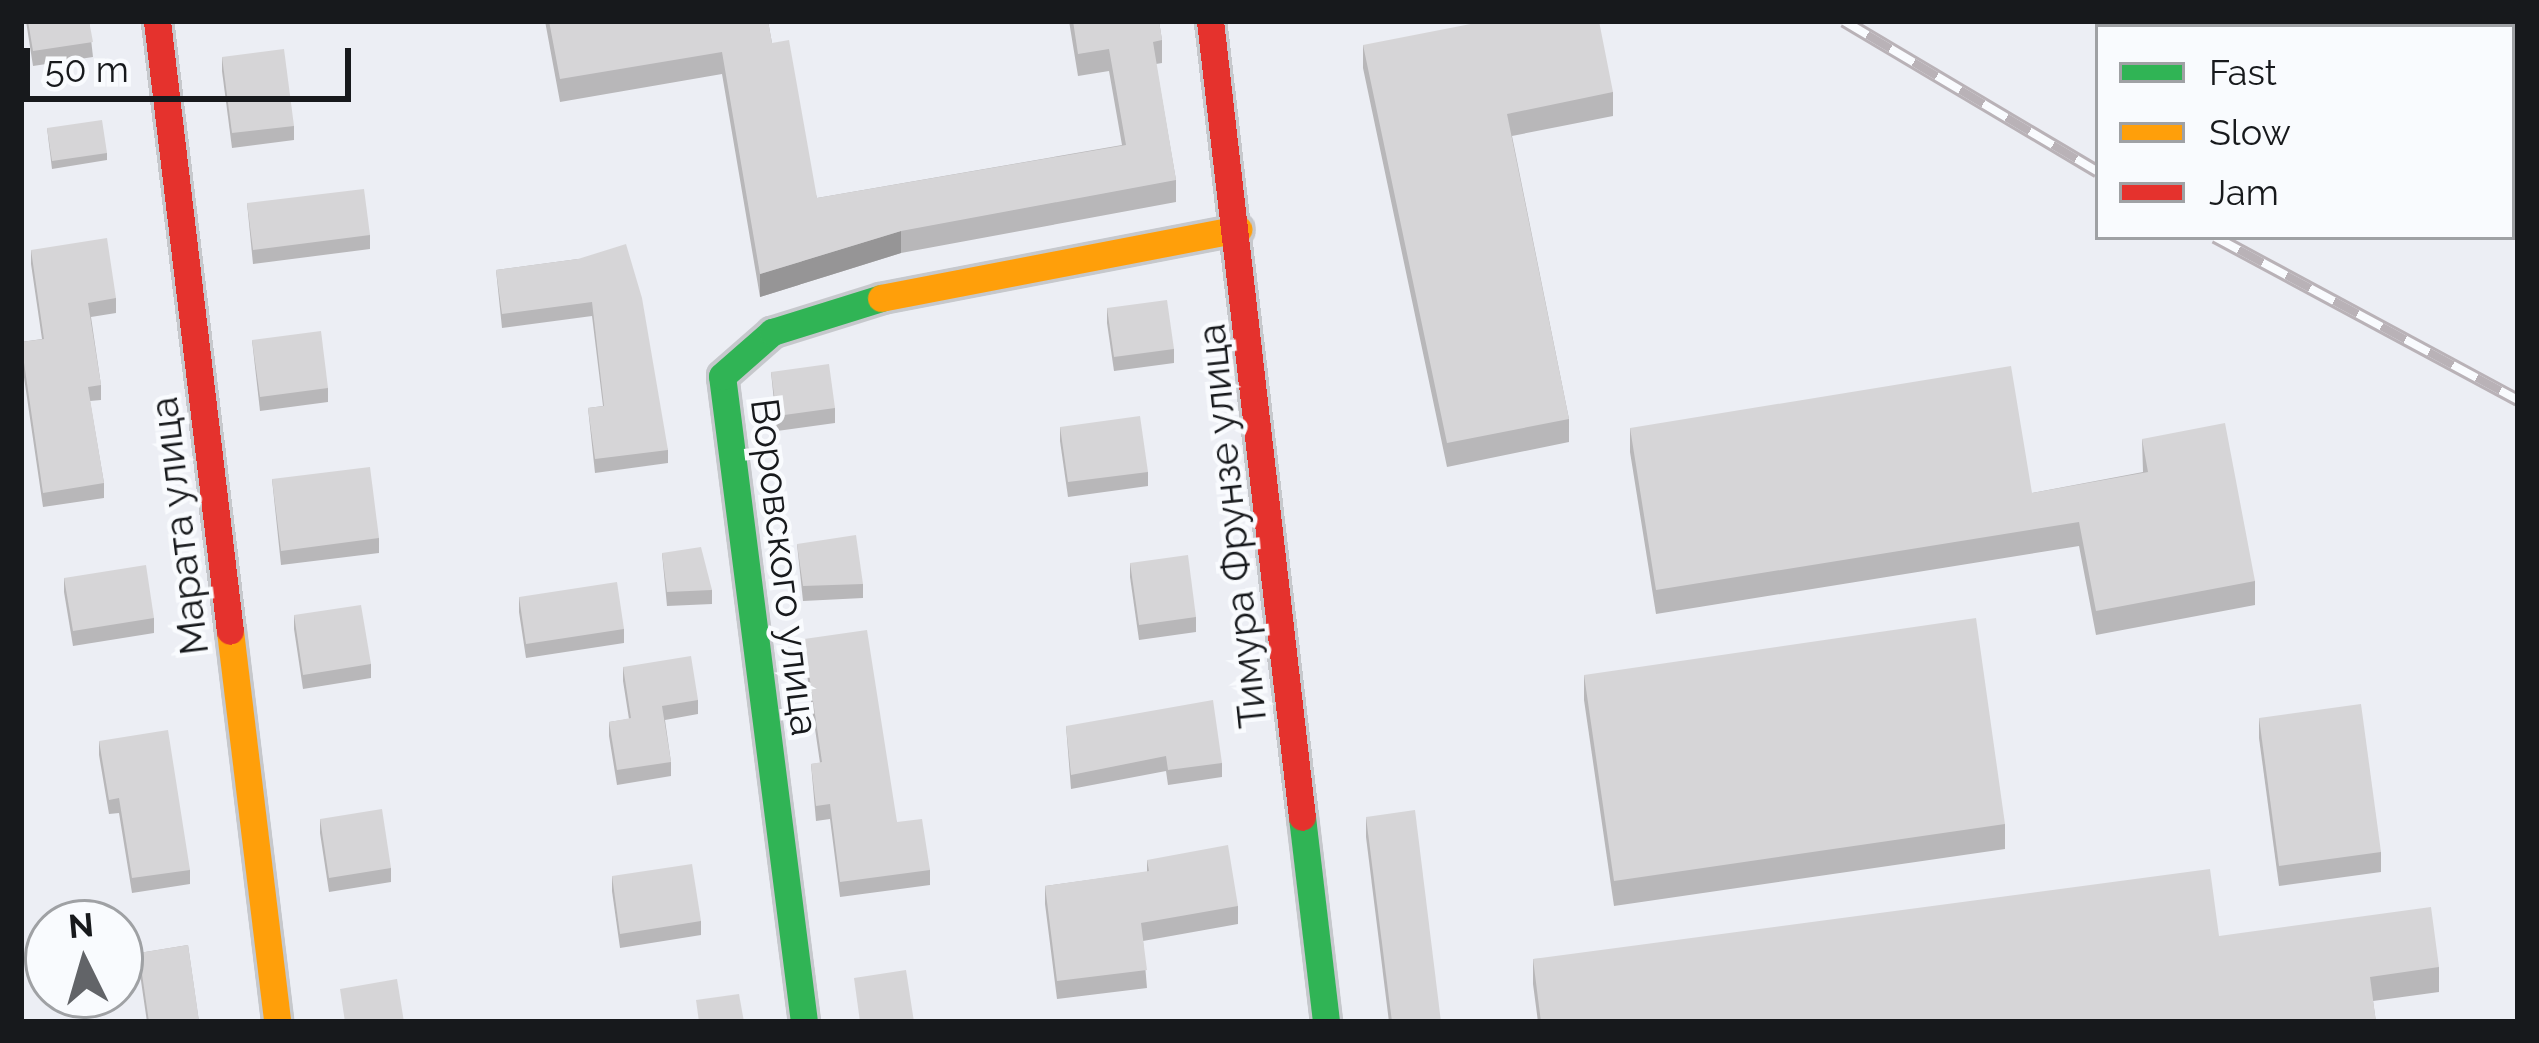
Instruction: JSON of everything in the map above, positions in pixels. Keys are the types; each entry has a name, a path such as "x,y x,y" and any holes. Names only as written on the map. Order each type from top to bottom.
{"street":[{"name":"Марата улица","path":"157,21 278,1022"},
{"name":"Тимура Фрунзе улица","path":"1210,21 1238,229 1326,1022"},
{"name":"Воровского улица","path":"804,1022 722,376 772,332 908,290 1238,229"}],"building":[{"path":"28,21 89,21 93,42 33,51"},
{"path":"549,21 768,21 772,43 789,40 817,198 1126,145 1109,49 1078,54 1073,21 1159,21 1162,40 1153,42 1176,180 901,231 760,274 722,52 560,79"},
{"path":"1486,21 1599,21 1613,92 1507,114 1569,419 1447,443 1363,45"},
{"path":"284,49 294,126 232,133 222,57"},
{"path":"102,120 107,153 52,161 47,128"},
{"path":"364,189 370,235 253,250 247,203"},
{"path":"107,238 116,298 88,303 101,385 88,387 104,483 43,493 21,342 44,339 31,250"},
{"path":"626,244 642,298 668,450 595,459 588,408 604,406 592,302 502,314 496,270 578,259"},
{"path":"1167,300 1174,349 1114,357 1107,308"},
{"path":"321,331 328,388 260,397 252,340"},
{"path":"829,364 835,408 777,416 771,372"},
{"path":"2011,366 2032,493 2148,472 2142,439 2225,423 2255,581 2096,611 2079,522 1656,590 1630,428"},
{"path":"1140,416 1148,472 1068,482 1060,427"},
{"path":"370,467 379,538 281,551 272,479"},
{"path":"856,535 863,584 803,586 797,544"},
{"path":"701,547 712,590 667,592 662,553"},
{"path":"1188,555 1196,617 1139,625 1130,563"},
{"path":"146,565 154,618 73,631 64,578"},
{"path":"617,582 624,629 526,644 519,597"},
{"path":"361,605 371,664 303,675 294,615"},
{"path":"1976,618 2005,824 1614,881 1584,675"},
{"path":"867,630 897,822 922,819 930,870 840,882 830,804 816,806 811,764 822,762 804,639"},
{"path":"691,656 698,700 662,706 671,762 617,770 609,722 631,718 623,667"},
{"path":"1213,700 1222,763 1168,770 1166,756 1071,775 1066,726"},
{"path":"2361,704 2381,852 2279,866 2259,718"},
{"path":"168,730 190,870 132,878 119,798 109,800 99,741"},
{"path":"382,809 391,868 329,878 320,819"},
{"path":"1415,810 1441,1022 1392,1022 1366,817"},
{"path":"1228,845 1238,906 1141,923 1147,970 1057,981 1045,886 1149,871 1147,860"},
{"path":"692,864 701,921 620,934 612,876"},
{"path":"2210,869 2219,936 2431,907 2439,967 2370,977 2376,1022 1541,1022 1533,959"},
{"path":"188,945 199,1021 149,1022 144,952"},
{"path":"906,970 914,1022 860,1022 854,978"},
{"path":"397,979 404,1022 345,1022 340,989"},
{"path":"739,994 744,1022 699,1022 696,1000"}],"railway":[{"path":"1844,21 2095,170"},
{"path":"2221,240 2518,400"}],"traffic: fast":[{"path":"804,1022 722,376 772,332 881,298"},
{"path":"1302,817 1326,1022"}],"traffic: slow":[{"path":"881,298 1238,229"},
{"path":"230,631 277,1022"}],"traffic: jam":[{"path":"157,21 230,631"},
{"path":"1210,21 1302,817"}]}
